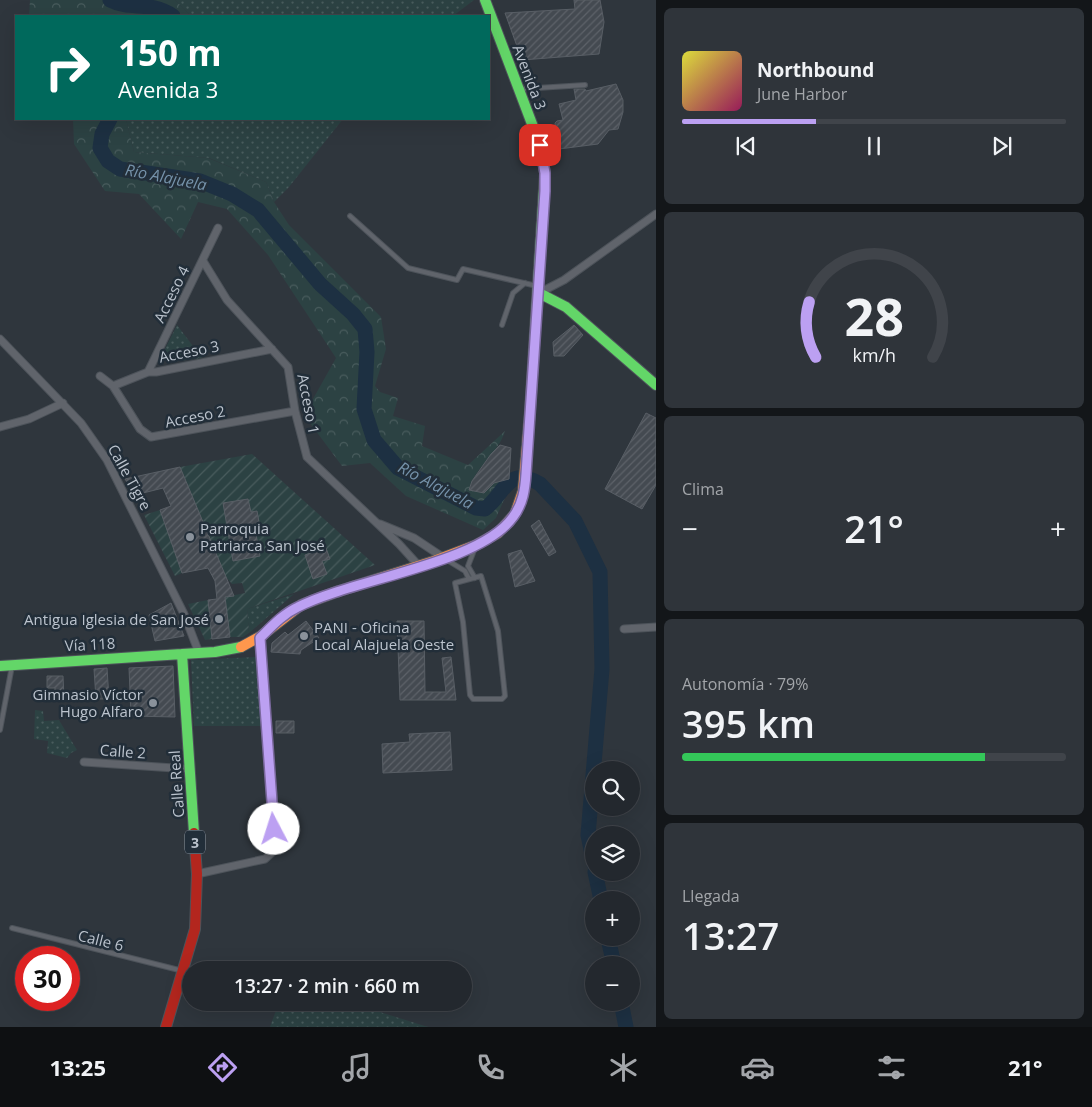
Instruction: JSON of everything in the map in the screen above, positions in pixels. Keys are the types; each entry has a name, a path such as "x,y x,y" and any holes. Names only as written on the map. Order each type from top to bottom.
{"main road":[{"name":"Avenida 3","path":"182,654 235,648 260,638 286,613 322,596 444,558 477,545 496,534 513,518 520,505 525,486 539,290 545,191 544,158 486,0"},
{"path":"539,290 566,307 656,385"},
{"name":"Vía 118","path":"0,666 182,654"},
{"name":"Calle Real","path":"182,654 197,874 195,927 187,961"},
{"name":"Calle Real","path":"166,1027 182,981"}],"street":[{"path":"539,290 572,274 656,214"},
{"name":"Acceso 4","path":"148,372 218,228"},
{"name":"Acceso 1","path":"203,261 227,300 288,367 303,448 307,457 419,566"},
{"name":"Calle Tigre","path":"0,339 81,423 107,460 180,606 199,653"},
{"name":"Acceso 3","path":"113,386 148,372 272,349"},
{"name":"Acceso 2","path":"100,376 113,386 140,429 151,437 295,410"},
{"path":"0,427 29,419 63,403"},
{"name":"Acceso 1","path":"375,522 414,538 444,558"},
{"path":"624,629 656,627"},
{"path":"197,874 265,859 272,854 275,845 260,638"},
{"name":"Calle 2","path":"84,762 189,769"}],"lane":[{"path":"518,89 585,85"},
{"path":"350,216 408,268 456,280 464,269 525,283 539,290"},
{"path":"502,324 513,293 525,283"},
{"path":"475,578 468,566 469,559 477,545"},
{"path":"444,558 460,567 469,579"},
{"path":"481,576 498,631 505,696 502,699 473,699 470,696 463,622 455,582 469,579 481,576"},
{"path":"0,730 13,664"},
{"name":"Calle 6","path":"12,928 92,950 182,971"}],"green space":[{"path":"30,0 175,0 190,15 29,15"},
{"path":"175,0 474,0 454,15 190,15"},
{"path":"73,120 126,120 134,152 208,158 266,182 274,202 289,225 381,317 386,349 375,386 380,392 398,398 393,416 425,426 422,446 468,465 505,431 497,447 472,481 469,489 484,493 494,483 516,473 496,518 483,530 406,496 370,463 342,466 304,415 336,358 268,255 227,209 198,202 181,239 139,194 105,191 74,144"},
{"path":"126,120 342,120 289,187 274,202 266,182 209,158 134,152"},
{"path":"177,325 202,358 171,362 164,351"},
{"path":"252,454 375,565 247,609 249,633 243,637 230,637 225,597 245,593 242,583 232,584 226,577 180,467"},
{"path":"160,510 182,573 175,576 144,515"},
{"path":"294,594 249,633 247,609"},
{"path":"208,600 212,639 205,640 188,604"},
{"path":"256,657 261,726 194,726 191,660"},
{"path":"35,710 43,711 44,721 59,720 77,750 67,758 47,753 48,741 34,739"},
{"path":"276,1011 377,1011 428,1027 270,1027"}],"building":[{"path":"574,0 600,0 604,22 599,54 522,60 505,13 575,9"},
{"path":"616,84 623,100 623,112 618,129 609,130 598,144 559,149 555,123 563,120 559,104 576,100 574,89 585,89 586,91"},
{"path":"574,325 583,335 564,356 554,356 553,342"},
{"path":"646,413 656,418 656,485 642,509 605,489"},
{"path":"500,445 511,448 509,479 494,483 484,493 469,490 472,481 491,454"},
{"name":"Parroquia Patriarca San José","path":"180,467 234,596 225,597 230,637 212,639 208,600 217,599 215,581 208,568 182,573 160,510 171,506 163,488 135,495 125,479"},
{"path":"248,499 251,512 257,511 261,533 256,534 260,556 233,561 223,503"},
{"path":"539,520 556,552 549,556 531,526"},
{"path":"326,548 330,559 322,561 327,574 313,579 305,555"},
{"path":"521,550 535,581 515,587 508,554"},
{"path":"171,603 184,636 155,641 149,615"},
{"path":"306,621 319,638 301,650 300,654 271,652 272,643 285,632 288,635"},
{"path":"397,621 424,621 425,692 446,692 442,658 451,657 456,700 400,700"},
{"path":"173,666 175,717 131,716 129,668"},
{"path":"107,668 109,699 96,699 94,669"},
{"path":"47,676 63,676 64,698 55,698 55,688 47,688"},
{"path":"276,721 294,721 294,733 276,733"},
{"path":"450,732 452,770 383,773 382,744 410,742 409,734"}],"waterway":[{"name":"Río Alajuela","path":"110,0 126,5 156,8 171,15"},
{"name":"Río Alajuela","path":"109,120 102,134 100,148 108,161 120,169 200,181 232,194 258,210 320,284 353,314 365,329 367,352 364,409 374,440 398,468 476,508 485,509 508,483 514,479 529,479 540,484 575,521 600,572 602,669 589,826"},
{"name":"Río Alajuela","path":"597,881 599,891"},
{"name":"Río Alajuela","path":"610,946 612,956"},
{"name":"Río Alajuela","path":"623,1011 626,1027"}],"traffic: fast":[{"path":"485,0 540,145 545,173 530,411"},
{"path":"539,293 566,307 656,385"},
{"path":"194,833 182,654 215,652 241,647"},
{"path":"0,666 182,654"}],"traffic: slow":[{"path":"241,647 261,636 301,605 434,561 476,545 498,533 515,514 523,491 530,411"}],"traffic: jam":[{"path":"166,1027 195,929 197,874 194,833"}],"place":[{"name":"Parroquia Patriarca San José","path":"190,537"},
{"name":"Antigua Iglesia de San José","path":"219,619"},
{"name":"PANI - Oficina Local Alajuela Oeste","path":"304,636"},
{"name":"Gimnasio Víctor Hugo Alfaro","path":"153,703"}],"route":[{"path":"274,829 260,638 286,613 322,596 444,558 484,542 513,518 520,505 525,486 542,248 545,173 544,158 540,145"}]}
